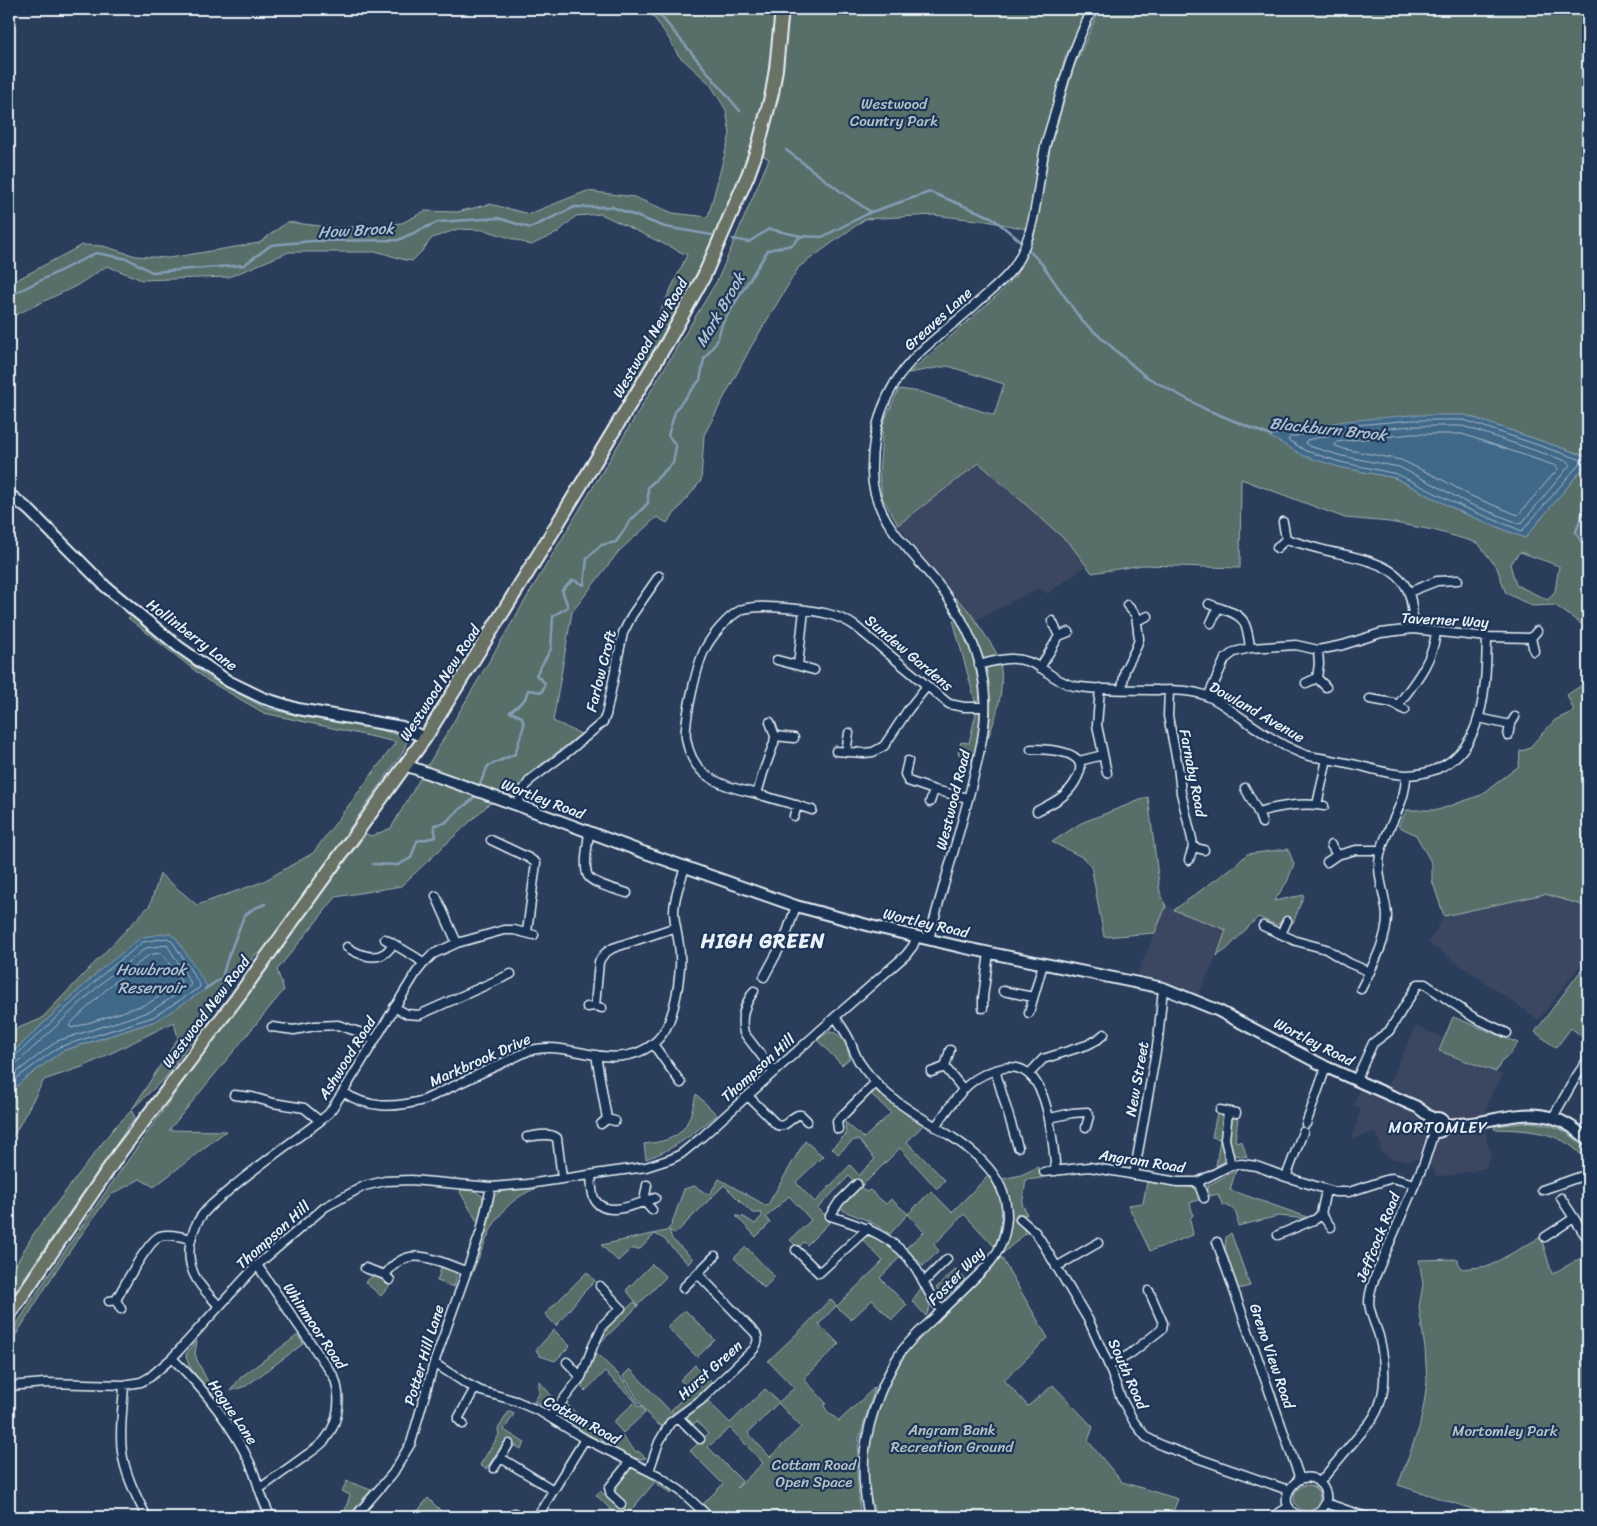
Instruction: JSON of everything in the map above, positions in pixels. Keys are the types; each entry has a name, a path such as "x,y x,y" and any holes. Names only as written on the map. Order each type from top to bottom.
{"highway":[{"name":"Westwood New Road","path":"9,1315 121,1151 237,998 425,738 626,413 704,276 736,206 758,147 767,115 776,69 782,9"}],"street":[{"name":"Greaves Lane","path":"979,665 972,640 953,605 885,520 876,500 872,475 873,444 877,420 884,402 900,376 914,359 964,316 1012,269 1028,240 1032,227 1045,148 1065,75 1083,28 1093,9"},
{"name":"Hollinberry Lane","path":"9,494 29,510 106,587 179,647 228,681 262,698 298,709 402,728 425,738"},
{"path":"1283,522 1286,539"},
{"path":"1278,548 1286,539"},
{"path":"1286,539 1371,562 1395,575 1409,592 1413,610 1413,629"},
{"path":"1435,571 1437,581"},
{"name":"Farlow Croft","path":"517,805 530,780 603,722 624,633 632,615 659,576"},
{"path":"1409,592 1437,581 1458,580"},
{"path":"1209,604 1235,614 1245,623 1248,629 1250,648"},
{"path":"1122,689 1125,670 1139,639 1138,620 1127,605"},
{"name":"Sundew Gardens","path":"812,810 729,786 712,779 694,761 688,745 686,729 688,711 698,670 706,648 722,626 737,612 751,607 804,610 830,614 848,622 941,699 956,706 986,707"},
{"path":"1211,623 1218,608"},
{"path":"798,665 804,610"},
{"path":"1138,620 1148,616"},
{"path":"1052,621 1059,636"},
{"name":"Taverner Way","path":"1208,697 1225,659 1234,652 1250,648 1296,645 1318,650 1343,645 1381,633 1413,629 1487,637 1531,638"},
{"path":"1534,651 1531,638 1537,631"},
{"path":"1040,668 1059,636 1069,632"},
{"path":"1370,698 1402,707 1430,658 1436,632"},
{"name":"Dowland Avenue","path":"979,665 1015,658 1028,660 1067,684 1083,687 1192,692 1218,702 1284,746 1308,756 1406,775 1440,767 1451,761 1467,743 1479,718 1486,677 1487,637"},
{"path":"1317,678 1318,650"},
{"path":"777,660 814,670"},
{"name":"Westwood Road","path":"929,939 982,741 986,707 984,684 979,665"},
{"path":"1306,683 1317,678"},
{"path":"1317,678 1326,687"},
{"path":"836,751 864,753 873,752 884,746 927,686"},
{"path":"1100,688 1097,725 1107,773"},
{"name":"Farnaby Road","path":"1169,690 1168,716 1193,847 1189,860"},
{"path":"1508,736 1510,726 1515,717"},
{"path":"1479,718 1510,726"},
{"path":"757,794 772,752 775,736 770,722"},
{"path":"846,752 849,733"},
{"path":"775,736 794,738"},
{"path":"1031,749 1061,752 1070,755 1079,761 1081,767 1080,773 1071,789 1058,800 1037,811"},
{"path":"1079,761 1103,755"},
{"path":"1258,812 1292,805 1321,805 1327,759"},
{"path":"908,761 905,774 908,781 934,790 968,798"},
{"name":"Wortley Road","path":"405,765 589,833 796,906 871,926 990,953 1163,988 1217,1010 1326,1067 1417,1107 1432,1119"},
{"path":"1362,989 1379,951 1386,926 1386,907 1379,866 1381,850 1404,793 1406,775"},
{"path":"1245,788 1262,823"},
{"path":"930,802 934,790"},
{"path":"1042,798 1047,806"},
{"path":"794,816 797,805"},
{"path":"589,833 586,864 588,876 598,883 627,893"},
{"name":"Ashwood Road","path":"220,1306 206,1292 190,1265 191,1239 199,1220 213,1203 328,1113 423,964 434,954 458,943 499,931 514,930 530,934 536,863 529,858 506,852 491,840"},
{"path":"1332,845 1337,855"},
{"path":"1193,847 1204,850"},
{"path":"1327,862 1337,855 1356,850 1381,850"},
{"name":"Markbrook Drive","path":"343,1092 362,1103 407,1104 424,1100 540,1048 553,1047 615,1057 630,1055 653,1044 668,1027 674,1009 680,956 674,903 686,867"},
{"path":"436,896 446,906 458,943"},
{"path":"764,977 785,938 796,906"},
{"path":"1281,934 1286,921"},
{"path":"1263,926 1296,941 1326,949 1349,963 1370,972"},
{"path":"595,1007 599,962 601,956 606,951 676,927"},
{"name":"Thompson Hill","path":"9,1386 45,1383 124,1385 140,1382 150,1377 172,1358 257,1265 325,1207 364,1186 385,1181 411,1180 491,1187 521,1185 646,1167 681,1154 910,950 916,942 917,936"},
{"path":"385,939 423,964"},
{"path":"347,947 358,954 378,956 384,954 393,944"},
{"path":"983,1008 990,953"},
{"path":"1029,1014 1043,964"},
{"path":"394,1008 407,1014 419,1015 494,977 511,974"},
{"path":"1356,1080 1374,1043 1389,1031 1418,984 1425,984 1473,1017 1504,1031 1505,1021"},
{"name":"New Street","path":"1134,1175 1158,1040 1163,988"},
{"path":"754,991 744,1009 742,1025 744,1033 774,1072"},
{"path":"1002,991 1033,997"},
{"path":"974,996 983,997"},
{"name":"Foster Way","path":"835,1017 848,1037 859,1062 887,1094 965,1147 987,1166 999,1183 1007,1211 1005,1234 995,1256 986,1268 911,1340 891,1368 876,1403 867,1431 864,1457 866,1516"},
{"path":"282,1018 282,1028"},
{"path":"272,1027 294,1030 321,1025 338,1025 362,1033 374,1041"},
{"path":"1030,1074 1043,1059 1087,1045 1104,1034"},
{"path":"653,1044 681,1083"},
{"path":"945,1067 950,1050"},
{"path":"596,1055 608,1121"},
{"path":"1553,1117 1588,1059"},
{"path":"931,1072 945,1067"},
{"path":"945,1067 963,1090"},
{"path":"935,1127 963,1090 980,1076 1005,1067 1017,1067 1030,1074 1041,1093 1050,1118 1056,1171"},
{"path":"1306,1124 1326,1067"},
{"path":"995,1070 1018,1147"},
{"path":"838,1129 837,1121 875,1082"},
{"path":"234,1094 299,1107 309,1111 320,1121"},
{"path":"748,1096 777,1125 784,1125 798,1115 801,1115 807,1122"},
{"path":"1050,1118 1087,1112 1089,1116 1086,1127"},
{"path":"1228,1112 1225,1139 1231,1165 1249,1164 1326,1190 1343,1193 1392,1178 1414,1184"},
{"path":"1445,1125 1471,1123 1523,1114 1536,1114 1553,1117 1571,1126 1588,1140"},
{"path":"1439,1118 1443,1120 1445,1125 1441,1131 1434,1132 1430,1126 1432,1119 1439,1118"},
{"path":"1286,1177 1303,1132"},
{"name":"Jeffcock Road","path":"1319,1483 1371,1421 1377,1413 1380,1404 1383,1392 1384,1366 1379,1337 1369,1304 1370,1291 1374,1277 1424,1164 1434,1132"},
{"path":"527,1137 555,1136 562,1178"},
{"name":"Angram Road","path":"1044,1172 1089,1167 1178,1182 1198,1182 1231,1165"},
{"path":"1542,1190 1588,1174"},
{"path":"591,1175 595,1200 600,1206 607,1209 615,1209 655,1198"},
{"path":"1198,1182 1204,1198"},
{"path":"857,1184 839,1202 830,1216 868,1228 886,1238 911,1261 941,1310"},
{"path":"644,1201 647,1185"},
{"name":"Potter Hill Lane","path":"355,1517 393,1474 406,1454 416,1431 434,1363 481,1231 491,1187"},
{"path":"1278,1236 1316,1219 1321,1214 1326,1190"},
{"path":"1561,1198 1588,1237"},
{"path":"644,1201 652,1210"},
{"path":"1321,1214 1331,1228"},
{"path":"1545,1237 1574,1218"},
{"name":"South Road","path":"1020,1219 1030,1222 1084,1311 1127,1410 1146,1437 1163,1446 1288,1490"},
{"path":"796,1250 820,1273 868,1228"},
{"path":"121,1308 112,1300 155,1239 169,1235 191,1239"},
{"name":"Greno View Road","path":"1217,1242 1300,1479"},
{"path":"1056,1267 1098,1243"},
{"path":"365,1268 388,1277 389,1268 400,1259 413,1256 430,1258 466,1271"},
{"path":"683,1288 716,1256"},
{"path":"924,1282 947,1260"},
{"name":"Whinmoor Road","path":"257,1265 326,1365 338,1386 339,1396 333,1428 324,1441 259,1489"},
{"name":"Hurst Green","path":"650,1471 660,1442 670,1423 701,1400 757,1344 758,1338 756,1334 698,1274"},
{"path":"550,1417 581,1377 603,1325 621,1308 600,1286"},
{"path":"1109,1366 1130,1354 1162,1329 1163,1323 1149,1291"},
{"name":"Hague Lane","path":"172,1358 194,1380 232,1430 251,1466 271,1517"},
{"path":"567,1362 581,1377"},
{"name":"Cottam Road","path":"434,1363 475,1388 518,1402 550,1417 585,1440 650,1471 675,1486 709,1517"},
{"path":"124,1385 122,1451 127,1473 147,1517"},
{"path":"463,1424 458,1419 475,1388"},
{"path":"678,1417 700,1439"},
{"path":"536,1517 585,1440"},
{"path":"494,1468 509,1444"},
{"path":"501,1458 553,1490"},
{"path":"621,1504 612,1495 609,1488 626,1468 629,1461"},
{"path":"1303,1517 1293,1512 1289,1507 1287,1495 1291,1485 1300,1479 1307,1478 1319,1483 1325,1492 1326,1503 1318,1514 1310,1517"},
{"path":"1326,1503 1366,1517"},
{"path":"1272,1517 1289,1507"}],"shaded area":[{"path":"979,463 1070,544 1087,565 1047,594 1039,588 973,622 898,525"},
{"path":"1545,894 1582,905 1588,910 1588,955 1539,1020 1428,943 1444,916"},
{"path":"1166,906 1227,930 1198,996 1165,982 1137,975"},
{"path":"1416,1026 1444,1038 1440,1051 1503,1075 1488,1100 1485,1128 1487,1144 1492,1154 1486,1168 1454,1175 1437,1176 1425,1159 1419,1158 1408,1161 1393,1159 1379,1151 1381,1145 1375,1132 1352,1139 1361,1108 1354,1105 1361,1085 1366,1077 1388,1085"}],"green space":[{"name":"Westwood Country Park","path":"648,9 1087,9 1065,58 1042,143 1027,229 986,221 933,215 865,219 799,267 752,345 704,435 701,481 667,523 657,517 619,551 572,612 553,721 581,734 530,773 514,798 489,804 401,886 336,897 277,970 284,990 169,1130 226,1131 154,1187 140,1179 109,1196 59,1266 9,1346 9,1336 63,1254 272,960 366,834 372,836 391,828 718,279 769,159 751,148 723,220 685,297 621,407 628,379 687,255 601,214 576,216 557,233 531,245 485,230 458,229 432,238 412,261 379,252 289,252 229,277 142,280 107,266 76,286 9,318 9,284 82,245 103,246 136,256 169,258 259,243 287,222 338,228 402,223 425,211 457,212 490,204 529,214 587,191 634,197 673,213 708,217 730,134 726,110 710,84 678,55"},
{"path":"1100,9 1588,9 1588,457 1465,415 1339,467 1395,478 1463,513 1525,538 1588,462 1588,629 1555,605 1532,606 1506,593 1497,568 1478,543 1433,530 1389,522 1345,518 1241,479 1240,568 1143,565 1092,573 1070,544 979,463 898,525 882,497 879,474 883,424 899,389 921,392 994,415 1004,384 948,366 909,373 1003,290 1016,275 1034,237 1050,149 1074,67","holes":["1520,552 1559,566 1555,591 1548,600 1516,585 1510,564"]},
{"path":"951,596 960,602 970,613 999,659 1002,679 1001,689 997,710 988,738 991,705 986,672 978,645 966,620"},
{"path":"131,616 209,678 265,708 305,717 367,726 408,738 403,752 262,954 256,954 229,987 166,1077 133,1108 178,1038 174,1022 85,1066 44,1080 9,1144 9,1094 22,1081 62,1051 156,1021 100,970 9,1056 9,1036 18,1028 41,1019 150,905 160,874 197,905 262,882 313,853 396,742 264,713 207,680 128,618"},
{"path":"956,619 972,654 979,689 979,725 974,763 971,761 971,758 958,754 961,742 969,743 976,713 975,701 953,620"},
{"path":"1588,681 1588,910 1582,905 1545,894 1444,916 1432,880 1432,864 1416,835 1398,826 1407,810 1438,810 1481,795 1519,766 1520,751 1528,749 1555,720 1574,711 1567,695"},
{"path":"1148,797 1160,892 1166,906 1155,933 1104,937 1091,865 1082,857 1052,842 1081,823"},
{"path":"1288,849 1294,864 1287,882 1274,901 1304,895 1293,923 1283,919 1276,925 1258,917 1227,949 1217,956 1226,930 1174,910 1237,864 1247,854"},
{"path":"1585,965 1588,967 1588,1041 1571,1028 1556,1048 1535,1032"},
{"path":"1453,1017 1518,1043 1509,1055 1502,1060 1496,1072 1439,1051"},
{"path":"829,1032 838,1034 845,1044 850,1058 842,1065 817,1040"},
{"path":"879,1090 913,1120 924,1124 907,1142 945,1180 937,1189 900,1148 861,1187 866,1192 870,1190 886,1204 891,1199 908,1214 890,1234 869,1221 844,1211 841,1207 860,1187 849,1176 818,1208 831,1221 807,1245 804,1242 798,1248 790,1240 811,1220 789,1196 766,1217 770,1223 756,1237 736,1216 744,1217 755,1224 762,1216 762,1213 752,1213 724,1185 675,1234 669,1230 672,1239 693,1259 688,1264 664,1239 655,1234 640,1249 631,1249 618,1261 601,1245 666,1231 671,1226 684,1189 694,1186 709,1195 719,1179 767,1206 805,1141 823,1156 796,1182 815,1202 850,1165 859,1175 875,1159 859,1140 854,1140 838,1154 832,1148 846,1136 845,1122 864,1138 891,1113 871,1094"},
{"path":"696,1094 717,1115 675,1146 646,1159 644,1144 667,1140 675,1136 686,1125"},
{"path":"131,1111 135,1117 9,1300 9,1276 34,1233 113,1129"},
{"path":"1217,1113 1227,1118 1238,1118 1235,1141 1242,1142 1247,1157 1235,1155 1216,1166 1220,1139 1212,1137"},
{"path":"1531,1122 1549,1125 1569,1134 1588,1152 1588,1163 1579,1152 1558,1138 1521,1130 1494,1129 1495,1126"},
{"path":"1038,1167 1042,1178 1026,1180 1022,1206 1027,1215 1017,1213 1014,1220 1021,1225 1026,1233 1002,1254 1009,1234 1011,1212 1008,1195 1002,1179 1021,1175"},
{"path":"1236,1170 1230,1190 1310,1218 1278,1216 1238,1226 1235,1212 1222,1204 1218,1194 1210,1196 1207,1186"},
{"path":"988,1176 1001,1202 1002,1219 1001,1228 994,1246 964,1214 934,1245 939,1251 923,1266 906,1248 924,1232 908,1214 931,1191 952,1212"},
{"path":"1147,1182 1196,1188 1201,1199 1190,1203 1193,1215 1190,1219 1193,1235 1150,1251 1128,1205 1143,1203"},
{"path":"537,1188 511,1203 502,1213 488,1236 471,1276 488,1227 494,1196 505,1190"},
{"path":"461,1190 475,1191 482,1196 483,1201 478,1223 460,1192"},
{"path":"1231,1233 1250,1286 1238,1289 1225,1249 1226,1237"},
{"name":"Cottam Road Open Space","path":"867,1236 879,1238 901,1256 880,1278 907,1305 892,1320 872,1300 851,1320 836,1306 819,1324 839,1344 804,1379 826,1403 824,1406 827,1411 839,1421 875,1387 859,1439 857,1472 860,1511 846,1517 715,1517 703,1504 723,1484 690,1451 708,1434 697,1421 692,1425 685,1418 708,1401 730,1423 765,1389 779,1402 794,1388 768,1361 830,1299 837,1306 883,1261 861,1238","holes":["778,1403 801,1427 770,1457 748,1433","730,1428 763,1463 737,1488 742,1481 708,1447"]},
{"name":"Mortomley Park","path":"1541,1237 1552,1274 1588,1254 1588,1513 1582,1517 1497,1517 1398,1485 1419,1428 1427,1381 1419,1307 1423,1284 1419,1260 1458,1259 1459,1266 1463,1269 1489,1266"},
{"path":"746,1247 775,1277 764,1288 734,1258"},
{"name":"Angram Bank Recreation Ground","path":"1001,1257 1048,1338 1004,1380 1028,1406 1053,1385 1093,1427 1088,1441 1122,1482 1178,1499 1171,1517 877,1517 869,1492 867,1456 874,1418 888,1383 897,1366 916,1341"},
{"path":"652,1264 666,1277 638,1305 626,1290"},
{"path":"442,1266 455,1273 454,1287 437,1281"},
{"path":"956,1269 965,1279 948,1295 943,1297 936,1288"},
{"path":"587,1272 595,1281 556,1326 545,1314"},
{"path":"374,1275 386,1284 391,1284 381,1296 365,1282"},
{"path":"922,1287 930,1307 926,1316 912,1301"},
{"path":"634,1302 638,1306 600,1343 604,1332"},
{"path":"685,1310 715,1340 697,1357 667,1327"},
{"path":"554,1330 570,1346 555,1361 540,1356 536,1350"},
{"path":"298,1335 303,1344 246,1386 230,1391 241,1377"},
{"path":"197,1341 195,1353 197,1360 217,1400 193,1372 187,1360 186,1354"},
{"path":"596,1353 621,1377 639,1405 605,1372 585,1391 581,1387"},
{"path":"695,1365 712,1382 693,1400 674,1413 671,1410 691,1390 680,1380"},
{"path":"630,1369 673,1414 662,1426 657,1424 646,1412 623,1376"},
{"path":"539,1381 556,1401 546,1405 534,1402 539,1394"},
{"path":"634,1403 638,1407 641,1406 645,1413 623,1433 613,1422"},
{"path":"567,1404 609,1447 568,1422 562,1412"},
{"path":"509,1411 514,1414 504,1430 525,1443 521,1449 506,1440 486,1469 480,1465 499,1435 498,1429"},
{"path":"622,1436 636,1452 638,1451 646,1458 633,1458 611,1447"},
{"path":"632,1468 650,1475 674,1491 671,1494 655,1482 625,1517 612,1517 615,1514 596,1495 600,1491 620,1508 625,1502 616,1493 615,1486"},
{"path":"347,1481 371,1490 347,1517 343,1517 350,1495 342,1491"},
{"path":"1307,1485 1316,1489 1320,1498 1316,1507 1307,1511 1298,1507 1294,1498 1298,1489"},
{"path":"428,1498 447,1517 413,1517"}],"water":[{"path":"1412,415 1465,415 1588,457 1588,462 1525,538 1463,513 1395,478 1339,467 1304,456 1269,436 1345,421"},
{"name":"Howbrook Reservoir","path":"169,933 176,938 208,988 156,1021 62,1051 22,1081 9,1094 9,1056 100,970 142,937"}],"waterway":[{"path":"655,9 740,111"},
{"path":"786,150 871,212"},
{"name":"Blackburn Brook","path":"733,239 749,242 769,229 801,236 822,237 871,212 930,192 991,217 1018,239 1042,264 1082,321 1145,376 1205,409 1271,436"},
{"name":"How Brook","path":"9,296 96,253 128,259 152,272 244,265 271,245 313,241 398,240 438,222 498,218 530,228 575,207 612,207 665,227 712,235"},
{"name":"Mark Brook","path":"478,788 488,766 515,754 524,725 522,717 510,712 525,699 528,690 542,692 545,683 536,675 551,649 553,616 568,607 562,590 573,580 584,585 587,558 601,545 616,542 631,520 648,503 648,487 673,463 676,446 668,435 676,409 700,380 704,359 717,341 722,324 768,250 792,245 801,236"},
{"name":"Blackburn Brook","path":"1588,496 1576,532 1588,548"},
{"name":"Mark Brook","path":"373,864 398,865 411,858 417,841 436,837 434,825 445,823 472,800 476,793"},
{"name":"Mark Brook","path":"205,989 222,978 244,916 253,909 265,904"}],"district":[{"name":"HIGH GREEN","path":"763,941"},
{"name":"MORTOMLEY","path":"1438,1127"}]}
